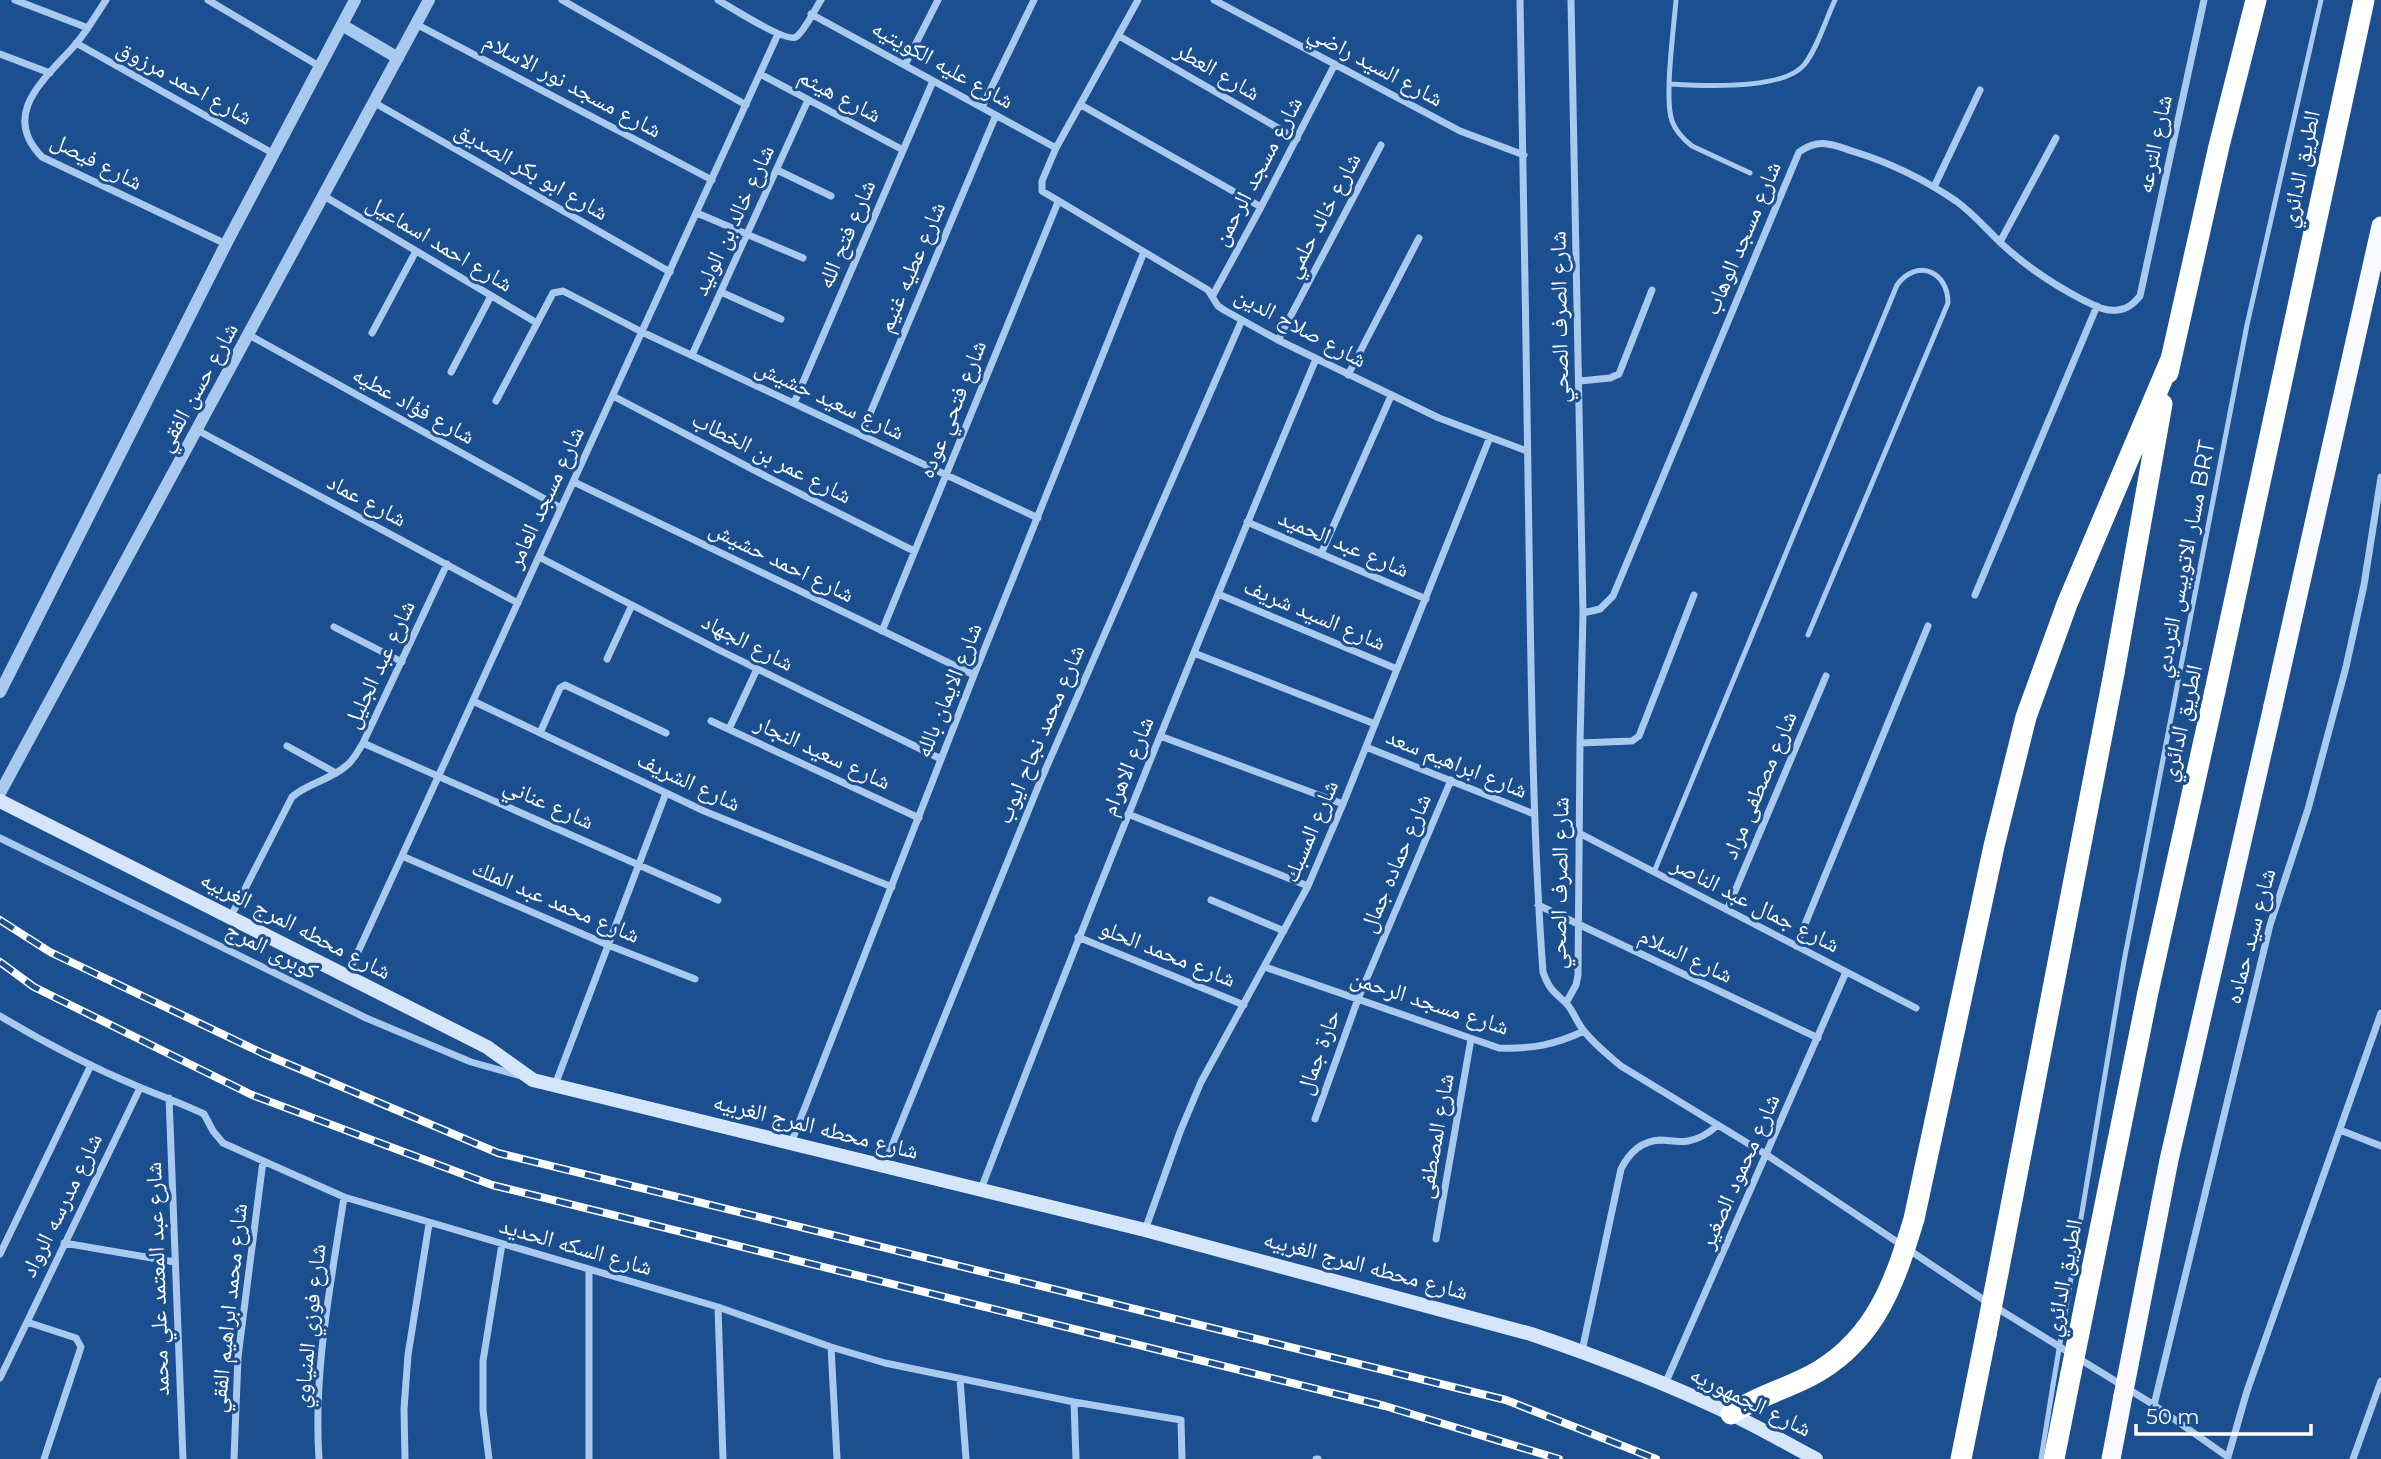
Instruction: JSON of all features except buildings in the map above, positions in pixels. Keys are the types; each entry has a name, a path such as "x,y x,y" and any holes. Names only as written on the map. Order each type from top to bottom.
{"highway":[{"path":"1961,1459 2114,673 2147,477 2219,146 2256,0"},
{"name":"الطريق الدائري","path":"2054,1459 2143,1018 2364,0"},
{"path":"2110,1459 2169,1160 2381,226"},
{"path":"1731,1414 1754,1400 1817,1372 1847,1351 1868,1329 1905,1248 1914,1219 1994,846 2026,717 2067,604 2171,359"}],"main road":[{"name":"شارع محطه المرج الغربيه","path":"0,802 488,1047 533,1080 1145,1230 1480,1319 1582,1351 1665,1384"},
{"name":"شارع الجمهوريه","path":"1665,1384 1731,1414 1816,1459"}],"street":[{"path":"15,0 88,29"},
{"name":"شارع فيصل","path":"106,0 88,29 27,96 19,115 20,130 27,145 42,157 226,244"},
{"path":"208,0 320,66"},
{"name":"شارع حسن الفقي","path":"0,692 226,244 355,0"},
{"name":"شارع حسن الفقي","path":"0,793 429,0"},
{"path":"562,0 746,105"},
{"path":"719,0 778,34 796,38 821,0"},
{"path":"905,65 937,0"},
{"path":"982,107 1034,0"},
{"name":"شارع السيد راضي","path":"1214,0 1460,131 1524,155"},
{"name":"شارع الصرف الصحي","path":"1521,0 1527,451 1538,905 1543,972 1551,991 1566,1003 1576,985 1578,975 1583,614 1571,0"},
{"name":"شارع الترعه","path":"2140,296 2204,0"},
{"path":"1058,202 1045,194 1040,186 1056,148 1119,36 1134,1"},
{"name":"شارع عليه الكويتيه","path":"811,15 1056,148"},
{"name":"شارع مسجد نور الاسلام","path":"416,24 712,180"},
{"path":"342,25 398,58"},
{"name":"شارع مسجد العامر","path":"347,977 778,34"},
{"name":"شارع العطر","path":"1119,36 1297,139"},
{"name":"شارع احمد مرزوق","path":"76,43 274,154"},
{"path":"0,54 50,72"},
{"name":"شارع مسجد الرحمن","path":"1213,295 1335,64"},
{"name":"شارع هيثم","path":"760,74 903,150"},
{"name":"شارع فتح الله","path":"794,403 933,81"},
{"path":"1934,187 1980,90"},
{"name":"شارع خالد بن الوليد","path":"692,355 808,100"},
{"name":"شارع ابو بكر الصديق","path":"375,103 670,272"},
{"path":"1081,104 1261,207"},
{"name":"شارع عطيه غنيم","path":"861,435 996,115"},
{"path":"2000,242 2056,138"},
{"name":"شارع مسجد الوهاب","path":"1583,614 1600,608 1613,597 1799,152 1810,144 1823,142 1873,158 1934,187 1980,221 2000,242 2046,279 2097,306 2108,311 2120,310 2132,305 2140,296"},
{"name":"شارع خالد حلمي","path":"1278,340 1381,145"},
{"path":"777,170 831,196"},
{"name":"شارع احمد اسماعيل","path":"324,196 537,323"},
{"name":"شارع صلاح الدين","path":"1058,202 1213,295 1218,306 1241,322 1391,396 1527,451"},
{"name":"شارع فتحي عوده","path":"882,631 1058,202"},
{"path":"697,213 803,258"},
{"path":"1348,375 1419,238"},
{"path":"372,333 416,251"},
{"name":"شارع الايمان بالله","path":"791,1143 974,675 1144,252"},
{"name":"شارع سعيد حشيش","path":"537,323 553,293 557,290 563,291 642,332 1038,518"},
{"path":"1580,381 1610,378 1619,374 1652,290"},
{"path":"720,292 781,319"},
{"path":"451,372 491,296"},
{"path":"1975,595 2097,306"},
{"name":"شارع محمد نجاح ايوب","path":"884,1166 1040,782 1241,322"},
{"path":"496,401 537,323"},
{"name":"شارع فؤاد عطيه","path":"249,335 561,508"},
{"name":"شارع الاهرام","path":"981,1190 1078,937 1316,359"},
{"name":"شارع عمر بن الخطاب","path":"613,396 914,551"},
{"path":"1321,554 1391,396"},
{"name":"شارع عماد","path":"197,430 518,603"},
{"name":"شارع المسبك","path":"1145,1230 1201,1082 1308,886 1490,437"},
{"name":"شارع سيد حماده","path":"2154,1405 2270,925 2308,809 2346,667 2364,585 2381,477"},
{"name":"شارع احمد حشيش","path":"574,482 974,675"},
{"name":"شارع عبد الحميد","path":"1247,522 1426,599"},
{"name":"شارع الجهاد","path":"539,557 757,669 941,759"},
{"name":"شارع عبد الجليل","path":"336,773 354,759 363,743 447,564"},
{"name":"شارع السيد شريف","path":"1218,594 1397,669"},
{"path":"1580,743 1632,741 1639,736 1694,595"},
{"path":"607,659 632,605"},
{"path":"1796,946 1928,626"},
{"path":"334,627 402,662"},
{"path":"1194,653 1375,724"},
{"path":"729,729 757,669"},
{"name":"شارع مصطفى مراد","path":"1727,910 1826,676"},
{"path":"540,733 559,688 565,685 666,733"},
{"name":"شارع الشريف","path":"473,701 704,811 892,887"},
{"name":"شارع سعيد النجار","path":"711,721 919,818"},
{"path":"1160,736 1343,804"},
{"name":"شارع عناني","path":"363,743 718,900"},
{"path":"287,746 336,773"},
{"name":"شارع ابراهيم سعد","path":"1366,747 1534,814"},
{"path":"230,918 292,797 302,788 336,773"},
{"name":"شارع حماده جمال","path":"1358,999 1451,780"},
{"path":"555,1085 666,793"},
{"path":"1128,814 1308,886"},
{"name":"شارع جمال عبد الناصر","path":"1579,833 1916,1009"},
{"name":"كوبرى المرج","path":"0,838 366,1018 471,1062 533,1080"},
{"name":"شارع محمد عبد الملك","path":"402,856 608,945 695,979"},
{"path":"1211,900 1284,932"},
{"name":"شارع السلام","path":"1538,905 1818,1038"},
{"name":"شارع محمد الحلو","path":"1078,937 1244,1005"},
{"name":"شارع مسجد الرحمن","path":"1265,967 1499,1048 1526,1049 1557,1044 1584,1031"},
{"name":"شارع محمود الصغير","path":"1665,1384 1846,972"},
{"name":"حارة جمال","path":"1315,1119 1358,999"},
{"path":"1566,1003 1584,1031 1601,1050 1621,1066 1767,1154 2040,1336 2154,1405 2228,1458 2247,1391 2381,1013"},
{"name":"شارع السكه الحديد","path":"0,1016 91,1065 204,1114 212,1131 223,1143 344,1198 718,1307 885,1363 1074,1402 1181,1420 1182,1459"},
{"name":"شارع المصطفى","path":"1436,1239 1471,1039"},
{"path":"0,1254 91,1065"},
{"name":"شارع مدرسه الرواد","path":"0,1378 140,1087"},
{"name":"شارع عبد المعتمد علي محمد","path":"169,1098 183,1459"},
{"path":"1582,1351 1621,1169 1626,1159 1644,1144 1661,1140 1690,1141 1718,1125"},
{"path":"2340,1129 2381,1146"},
{"name":"شارع محمد ابراهيم الفقي","path":"234,1459 239,1357 263,1161"},
{"name":"شارع فوزي المنياوي","path":"319,1459 317,1400 320,1362 344,1198"},
{"path":"405,1459 404,1409 408,1355 429,1224"},
{"path":"64,1243 174,1262"},
{"path":"489,1459 483,1410 483,1361 502,1244"},
{"path":"589,1270 589,1459"},
{"path":"718,1307 723,1459"},
{"path":"27,1322 76,1338 81,1347 44,1459"},
{"path":"831,1347 837,1459"},
{"path":"960,1378 966,1459"},
{"path":"2353,1459 2381,1381"},
{"path":"1074,1402 1076,1459"}],"lane":[{"path":"1676,0 1670,112 1672,123 1692,146 1750,173"},
{"path":"1671,84 1725,85 1788,76 1804,64 1835,0"},
{"name":"مسار الاتوبيس الترددي BRT","path":"2040,1459 2124,961 2247,325 2322,0"},
{"path":"1654,872 1898,285 1910,273 1918,271 1934,274 1946,286 1948,303 1808,635"}],"railway":[{"path":"0,920 50,952 262,1053 498,1153 1506,1400 1656,1459"},
{"path":"0,962 34,987 252,1095 492,1185 1385,1406 1559,1459"}]}
